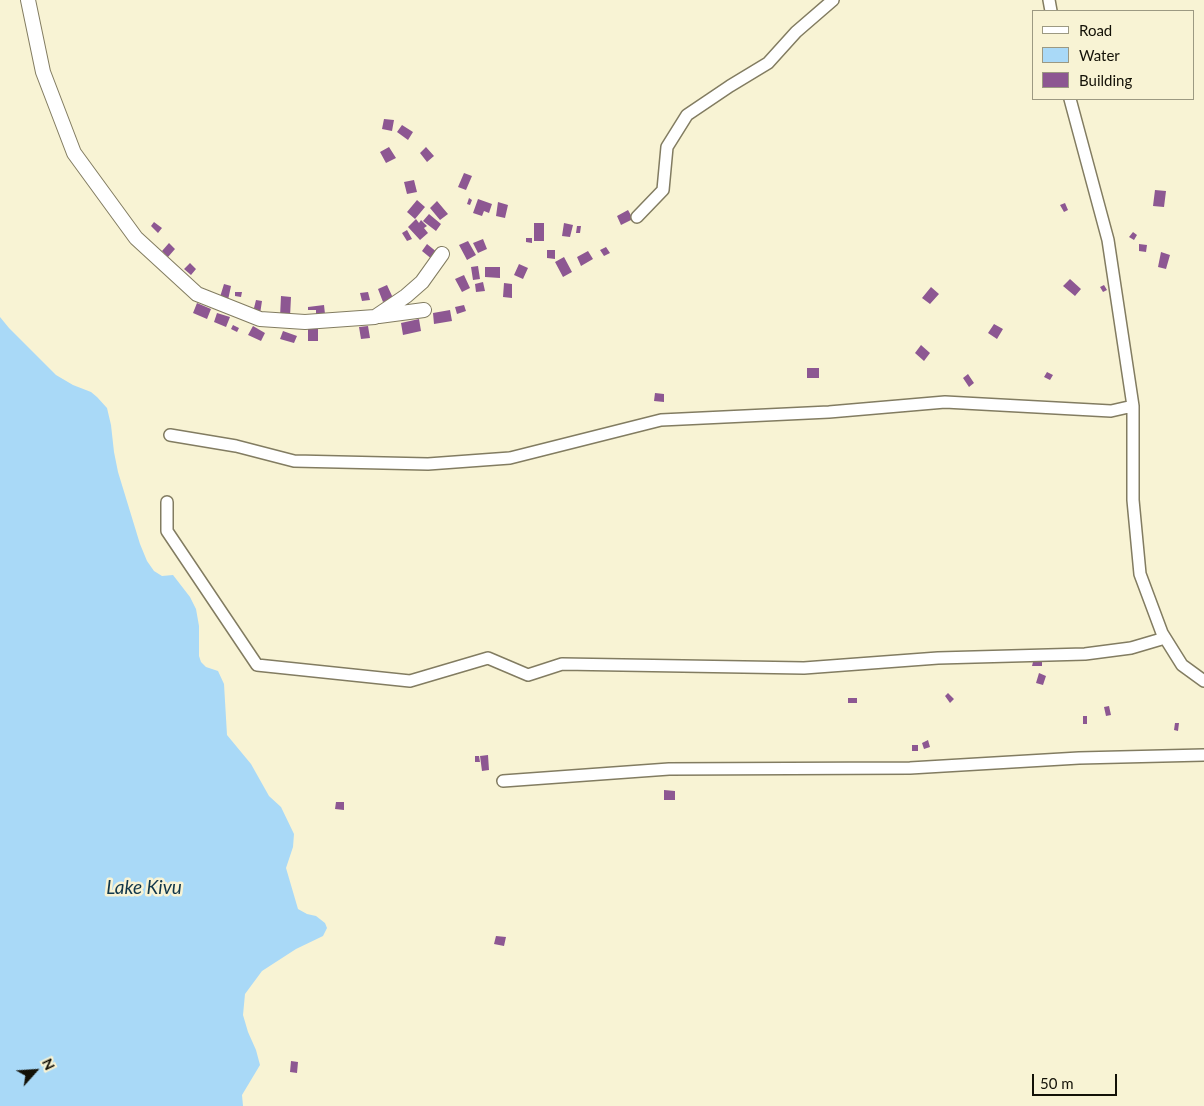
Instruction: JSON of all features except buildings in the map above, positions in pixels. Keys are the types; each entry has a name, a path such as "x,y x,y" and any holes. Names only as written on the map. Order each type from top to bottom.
{"street":[{"path":"28,0 43,72 74,153 136,238 197,294 260,319 305,322 375,317 424,310"},
{"path":"637,217 663,190 667,147 687,115 768,63 796,32 833,0"},
{"path":"1070,100 1108,240 1133,406 1133,500 1140,574 1162,633 1182,665 1204,681"},
{"path":"375,317 406,296 422,282 442,254"},
{"path":"170,435 236,446 294,461 428,464 510,458 661,420 829,412 945,402 1111,411 1133,406"},
{"path":"168,502 167,531 257,665 410,681 488,658 528,675 562,664 804,668 938,658 1085,654 1131,648 1165,638"},
{"path":"503,781 669,769 910,768 1078,758 1204,755"}],"water":[{"name":"Lake Kivu","path":"0,317 56,375 73,385 91,392 107,408 118,472 147,561 154,571 162,576 173,575 190,597 196,609 201,662 206,667 218,671 224,684 227,735 251,764 269,796 281,807 294,834 293,847 286,868 298,909 316,916 325,923 327,928 323,936 296,949 262,971 245,994 243,1015 260,1065 242,1095 243,1106 0,1106"}]}
